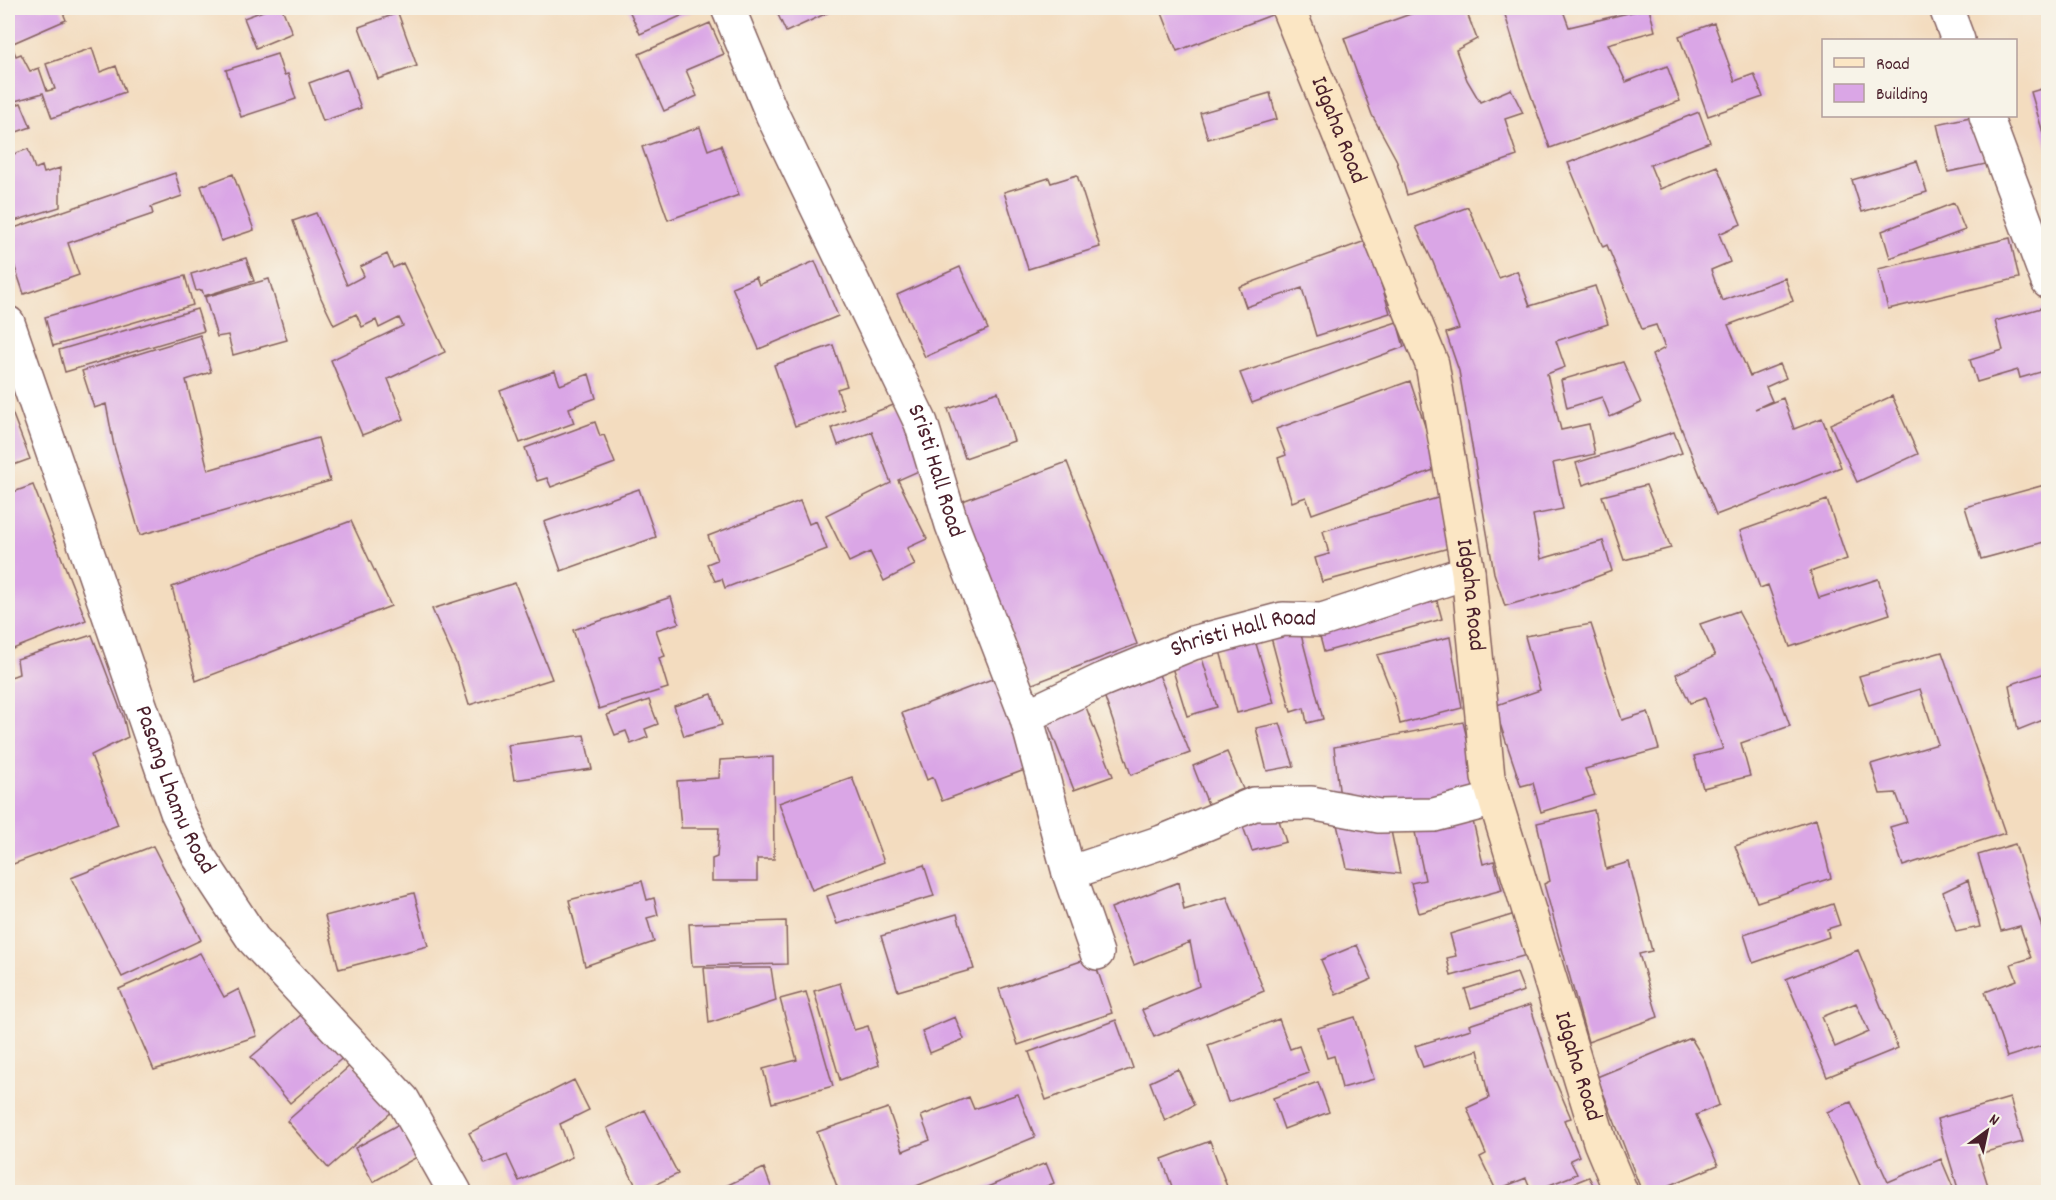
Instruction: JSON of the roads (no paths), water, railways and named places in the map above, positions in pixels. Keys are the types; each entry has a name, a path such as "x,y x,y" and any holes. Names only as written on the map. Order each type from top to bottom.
{"street":[{"name":"Sristi Hall Road","path":"728,8 772,114 921,423 952,525 1026,716 1069,873 1097,953"},
{"name":"Idgaha Road","path":"1288,8 1432,364 1468,572 1488,777 1600,1142 1621,1192"},
{"path":"1946,8 1958,39"},
{"path":"1986,117 2049,282"},
{"name":"Pasang Lhamu Road","path":"8,324 177,812 199,857 253,939 403,1100 454,1192"},
{"name":"Shristi Hall Road","path":"1026,716 1102,680 1193,644 1282,619 1322,620 1468,572"},
{"path":"1069,873 1162,842 1254,804 1311,803 1379,816 1434,815 1496,799"}]}
